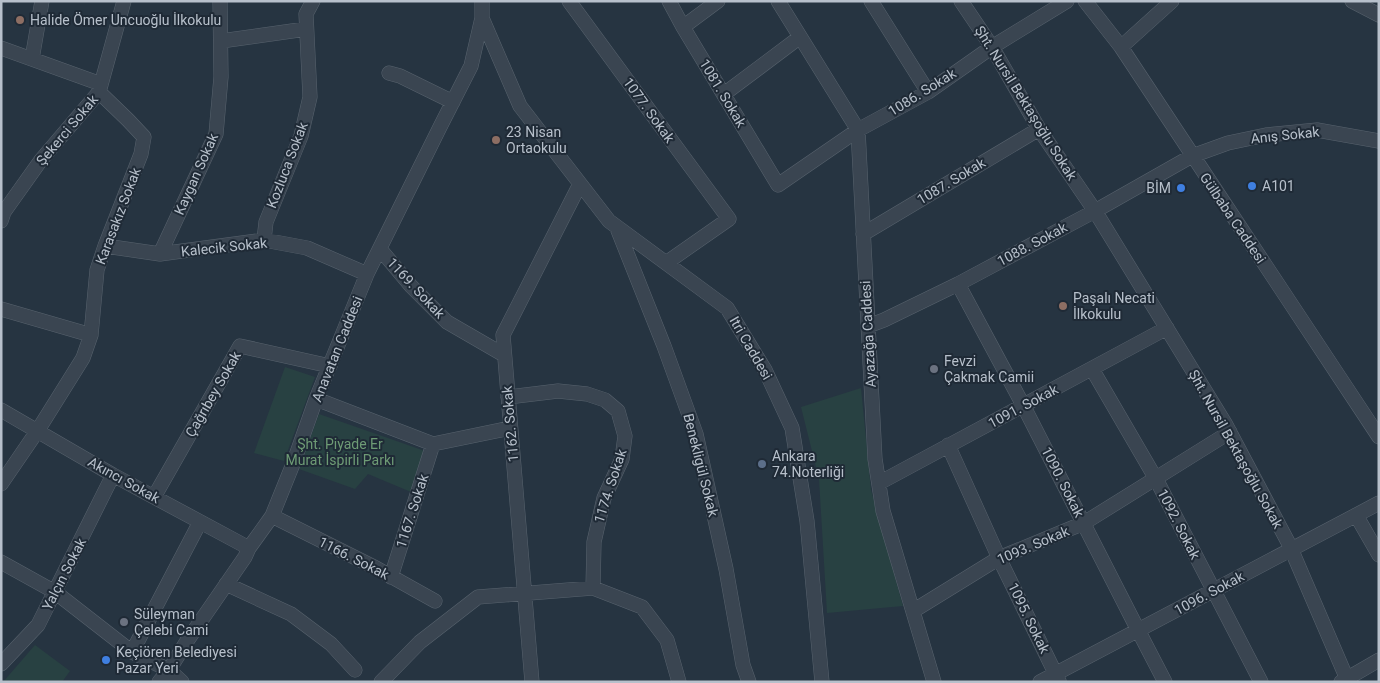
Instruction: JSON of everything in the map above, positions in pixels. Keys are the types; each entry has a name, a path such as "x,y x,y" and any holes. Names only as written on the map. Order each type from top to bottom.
{"street":[{"path":"32,59 42,1"},
{"name":"Şekerci Sokak","path":"1,221 4,212 41,160 100,88 124,1"},
{"name":"Kaygan Sokak","path":"160,254 216,134 221,77 220,1"},
{"name":"Kozluca Sokak","path":"264,240 266,222 301,136 310,97 306,14 313,1"},
{"name":"Anavatan Caddesi","path":"159,682 169,670 272,516 316,399 367,274 471,66 482,18 482,1"},
{"name":"1077. Sokak","path":"569,1 729,219 666,263"},
{"name":"1081. Sokak","path":"669,1 778,185"},
{"path":"683,27 718,1"},
{"name":"Ayazağa Caddesi","path":"778,1 858,130 875,460 878,483 883,511 934,682"},
{"path":"871,1 928,92"},
{"name":"Şht. Nursil Bektaşoğlu Sokak","path":"961,1 992,46 1039,128 1095,211 1230,432 1291,550 1344,680"},
{"name":"1086. Sokak","path":"778,185 858,130 928,92 992,46 1067,1"},
{"name":"Gülbaba Caddesi","path":"1085,1 1121,47 1379,437"},
{"path":"1121,47 1172,1"},
{"path":"1352,1 1379,15"},
{"name":"Itri Caddesi","path":"482,18 520,106 609,221 727,308 765,370 792,428 807,521 822,682"},
{"path":"221,41 306,29"},
{"path":"724,94 800,37"},
{"path":"1,48 100,88"},
{"path":"388,73 400,76 453,102"},
{"name":"Karasakız Sokak","path":"1,484 38,430 83,358 91,335 97,270 141,154 144,137 100,88"},
{"name":"1087. Sokak","path":"863,234 1039,128"},
{"name":"Anış Sokak","path":"1192,156 1228,142 1266,135 1317,130 1379,141"},
{"name":"1088. Sokak","path":"868,326 958,284 1095,211 1192,156"},
{"name":"1162. Sokak","path":"532,682 502,335 580,184"},
{"name":"Benekligül Sokak","path":"617,227 696,434 726,569 743,665 749,682"},
{"name":"Kalecik Sokak","path":"105,246 160,254 264,240 307,248 367,274"},
{"name":"1169. Sokak","path":"380,249 447,322 504,355"},
{"name":"1090. Sokak","path":"958,284 1023,405 1166,682"},
{"path":"1,309 91,335"},
{"name":"1091. Sokak","path":"878,483 1167,328"},
{"name":"Çağrıbey Sokak","path":"154,498 240,346 330,366"},
{"name":"1092. Sokak","path":"1092,368 1156,478 1261,682"},
{"name":"1174. Sokak","path":"508,397 558,390 587,394 605,400 618,411 625,436 622,459 604,498 594,542 593,588"},
{"path":"316,399 433,444 510,428"},
{"name":"Akıncı Sokak","path":"1,410 154,498 249,548"},
{"name":"1093. Sokak","path":"913,611 999,558 1084,523 1230,432"},
{"name":"1167. Sokak","path":"391,577 433,444"},
{"name":"1095. Sokak","path":"948,446 999,558 1058,678"},
{"name":"Yalçın Sokak","path":"1,664 38,624 56,592 113,475"},
{"name":"1096. Sokak","path":"1040,682 1058,678 1138,630 1379,503"},
{"path":"1356,515 1379,556"},
{"name":"1166. Sokak","path":"272,516 391,577 435,602"},
{"path":"132,652 200,522"},
{"path":"1,562 56,592 132,652 169,670 182,682"},
{"path":"226,584 291,614 331,644 355,670"},
{"path":"381,682 420,642 478,597 593,588 642,607 667,640 679,682"},
{"path":"1344,680 1379,660"}],"green space":[{"name":"Şht. Piyade Er Murat İspirli Parkı","path":"285,367 315,377 284,461 254,453"},
{"path":"861,388 871,490 903,606 827,613 819,479 801,407"},
{"name":"Şht. Piyade Er Murat İspirli Parkı","path":"319,414 425,451 411,492 368,474 355,489 299,469"},
{"path":"35,645 70,671 62,682 3,682"}],"place":[{"name":"Halide Ömer Uncuoğlu İlkokulu","path":"20,20"},
{"name":"23 Nisan Ortaokulu","path":"496,140"},
{"name":"A101","path":"1252,186"},
{"name":"BİM","path":"1181,188"},
{"name":"Paşalı Necati İlkokulu","path":"1063,306"},
{"name":"Fevzi Çakmak Camii","path":"934,369"},
{"name":"Ankara 74.Noterliği","path":"762,464"},
{"name":"Süleyman Çelebi Cami","path":"124,622"},
{"name":"Keçiören Belediyesi Pazar Yeri","path":"106,660"}]}
